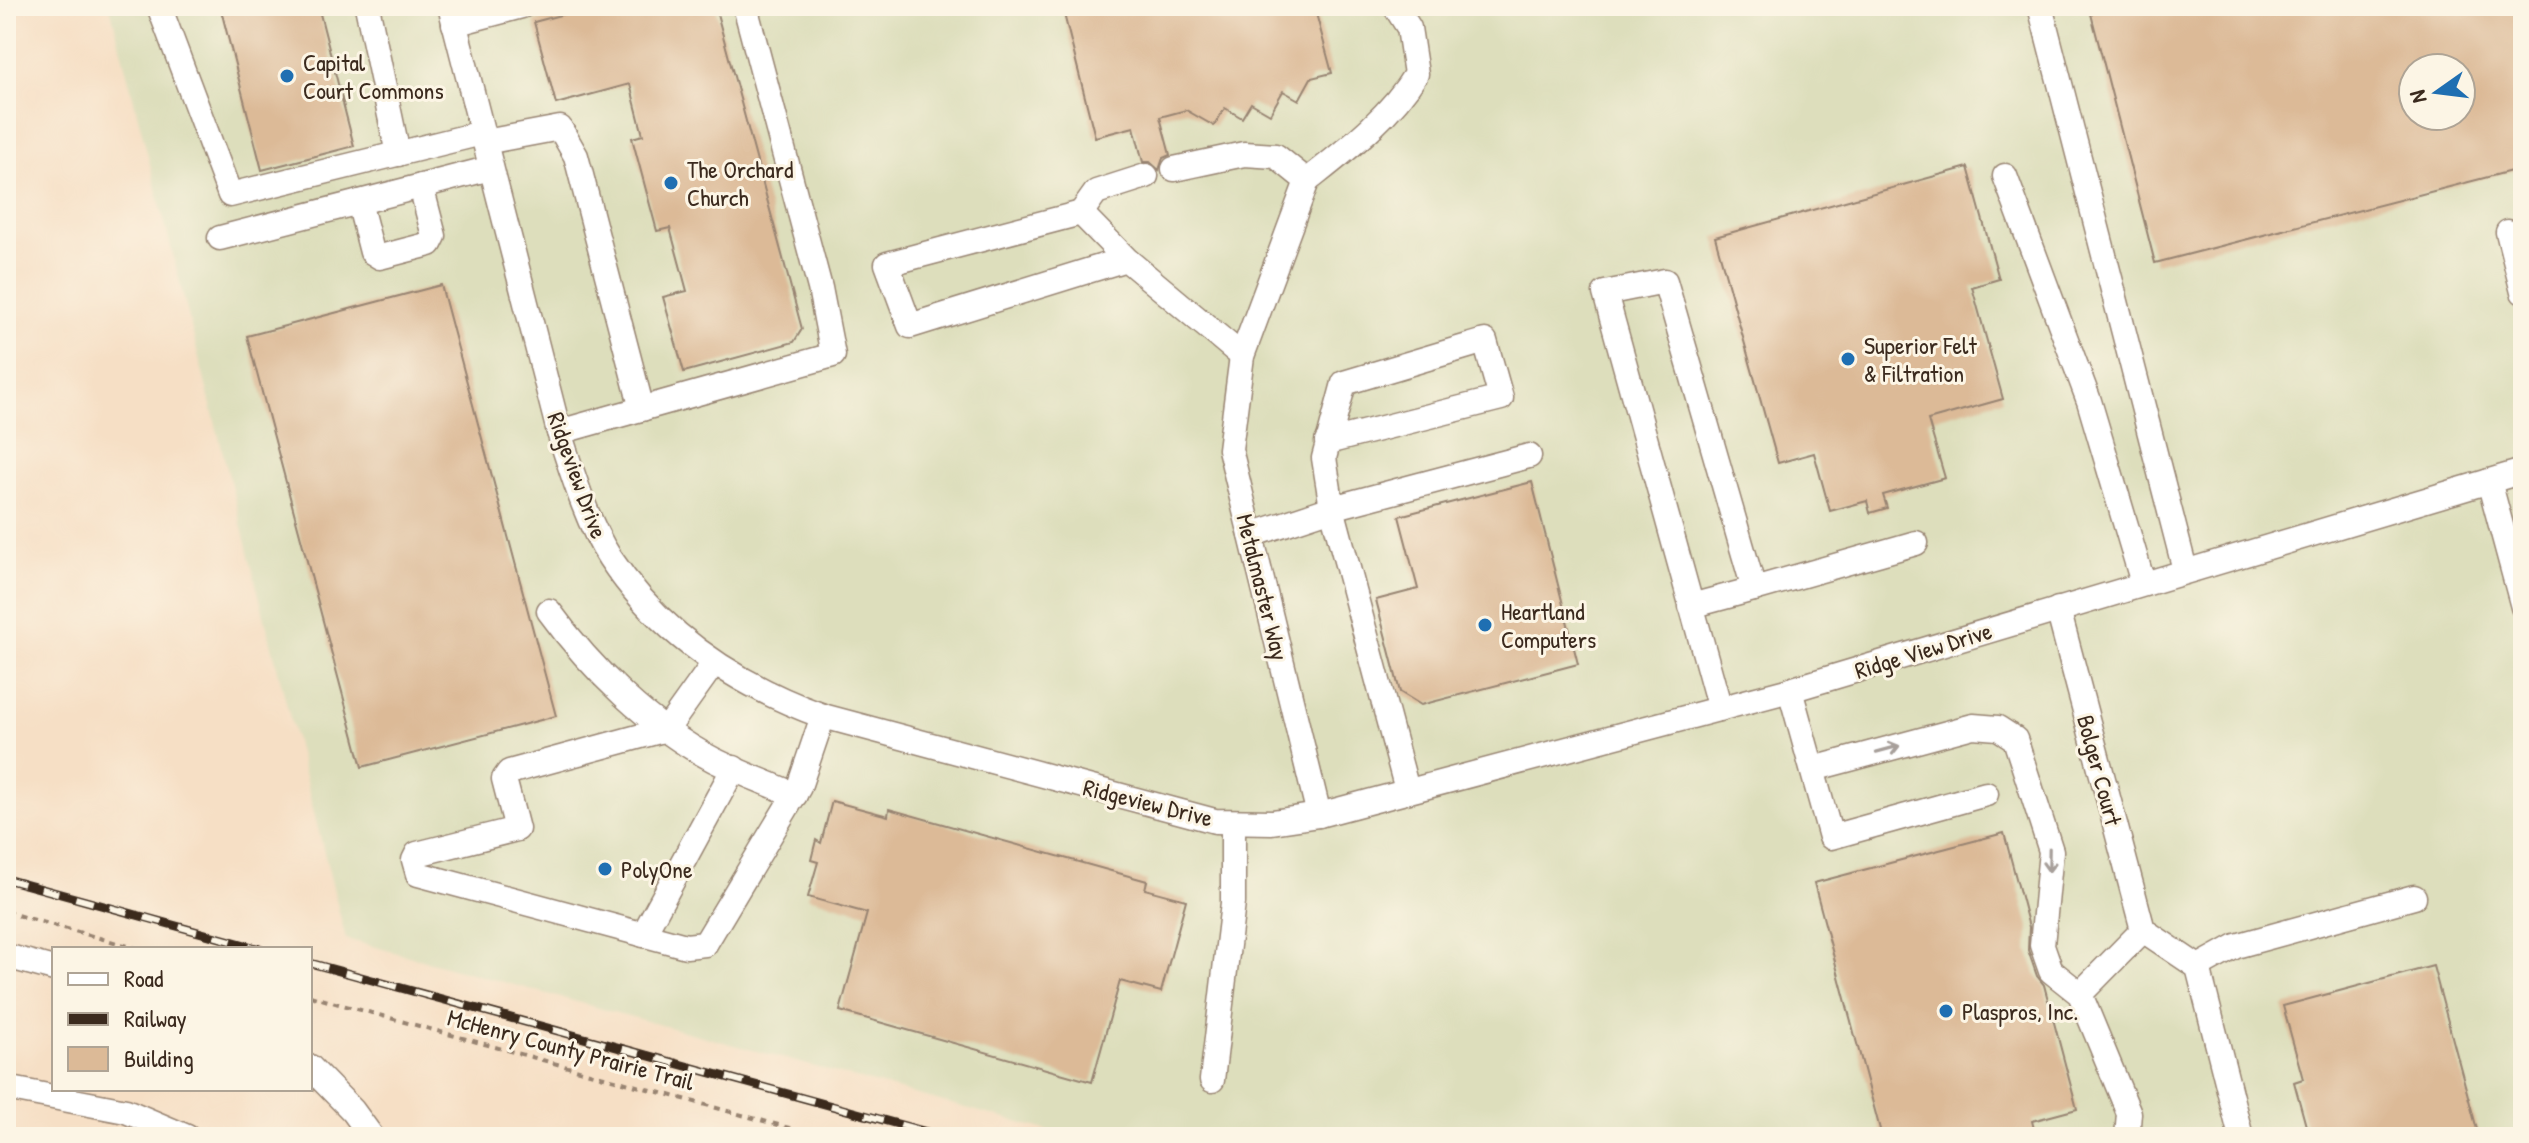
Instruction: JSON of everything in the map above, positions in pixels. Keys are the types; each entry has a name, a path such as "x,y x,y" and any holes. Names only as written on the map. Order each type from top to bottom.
{"street":[{"path":"159,6 230,195 398,154 560,128 576,156 642,409"},
{"path":"367,6 398,154"},
{"path":"452,15 522,6"},
{"path":"559,432 833,355 820,288 745,6"},
{"path":"1174,169 1244,154 1276,156 1307,181 1354,143 1406,90 1416,74 1409,28 1395,6"},
{"path":"2040,6 2185,570"},
{"name":"Ridgeview Drive","path":"452,15 559,432 580,494 609,557 659,618 714,663 745,683 823,716 1215,821 1272,822 1319,815"},
{"path":"220,238 491,168"},
{"path":"1126,259 910,326 887,264 1081,213 1096,192 1146,176"},
{"path":"2005,176 2089,401 2143,583"},
{"name":"Metalmaster Way","path":"1307,181 1242,356 1230,449 1319,815"},
{"path":"359,202 372,252 380,257 430,244 434,236 421,186"},
{"path":"1081,213 1126,259 1242,356"},
{"path":"2508,232 2523,292"},
{"path":"1720,709 1605,293 1665,281 1754,589"},
{"path":"1327,442 1501,398 1485,341 1344,383 1327,442 1324,458 1332,508 1407,790"},
{"path":"1251,535 1332,508 1529,456"},
{"name":"Ridge View Drive","path":"1319,815 1790,690 2523,471"},
{"path":"2489,481 2523,607"},
{"path":"1691,606 1916,543"},
{"name":"Bolger Court","path":"2058,609 2143,930"},
{"path":"549,611 596,670 667,729 714,759 795,795"},
{"path":"714,663 667,729 509,772 504,779 517,829 417,854 414,860 418,874 686,946 705,944 795,795 823,716"},
{"path":"1790,690 1831,837 1986,794"},
{"path":"1813,769 1973,726 1998,728 2015,739 2051,851 2042,945 2051,971 2080,994 2129,1113 2127,1137"},
{"path":"643,935 734,768"},
{"path":"1212,1080 1233,903 1233,822"},
{"path":"2198,967 2236,946 2414,897"},
{"path":"2080,994 2143,930 2198,967 2241,1137"},
{"path":"6,956 52,968"},
{"path":"312,1069 353,1111 372,1137"},
{"path":"6,1088 126,1111 187,1137"}],"path":[{"path":"6,912 132,947"},
{"name":"McHenry County Prairie Trail","path":"312,997 822,1137"}],"shaded area":[{"path":"110,6 2523,6 2523,1137 1072,1137 346,939"}],"building":[{"name":"Capital Court Commons","path":"220,6 318,6 354,146 262,170"},
{"path":"594,6 715,6 802,329 794,342 684,372 663,297 687,291 670,228 657,231 632,138 643,135 630,84 556,104 534,22"},
{"path":"1062,6 1314,6 1332,73 1311,78 1299,100 1283,91 1270,114 1251,103 1242,118 1225,108 1214,126 1186,110 1160,117 1170,155 1163,158 1159,170 1150,162 1143,162 1134,127 1095,137"},
{"path":"2089,6 2523,6 2523,168 2155,263"},
{"path":"1968,167 1999,279 1972,287 2003,399 1928,420 1945,478 1883,495 1887,508 1870,513 1867,501 1830,511 1814,453 1778,463 1715,237"},
{"path":"441,285 556,716 362,767 247,336"},
{"path":"1532,482 1578,664 1421,705 1400,692 1376,600 1418,589 1399,516"},
{"path":"832,801 888,816 889,809 1147,881 1145,889 1186,900 1161,992 1120,981 1092,1082 840,1011 867,913 808,897 818,862 811,860 816,840 821,843"},
{"path":"2004,833 2029,927 2028,950 2037,976 2044,985 2077,1109 2032,1121 2036,1137 1882,1137 1814,883"},
{"path":"2433,966 2479,1137 2309,1137 2294,1082 2303,1079 2283,1006"}],"railway":[{"path":"6,879 253,947"},
{"path":"312,964 945,1137"}],"place":[{"name":"Capital Court Commons","path":"287,76"},
{"name":"The Orchard Church","path":"671,183"},
{"name":"Superior Felt & Filtration","path":"1848,359"},
{"name":"Heartland Computers","path":"1485,625"},
{"name":"PolyOne","path":"605,869"},
{"name":"Plaspros, Inc.","path":"1946,1011"}]}
